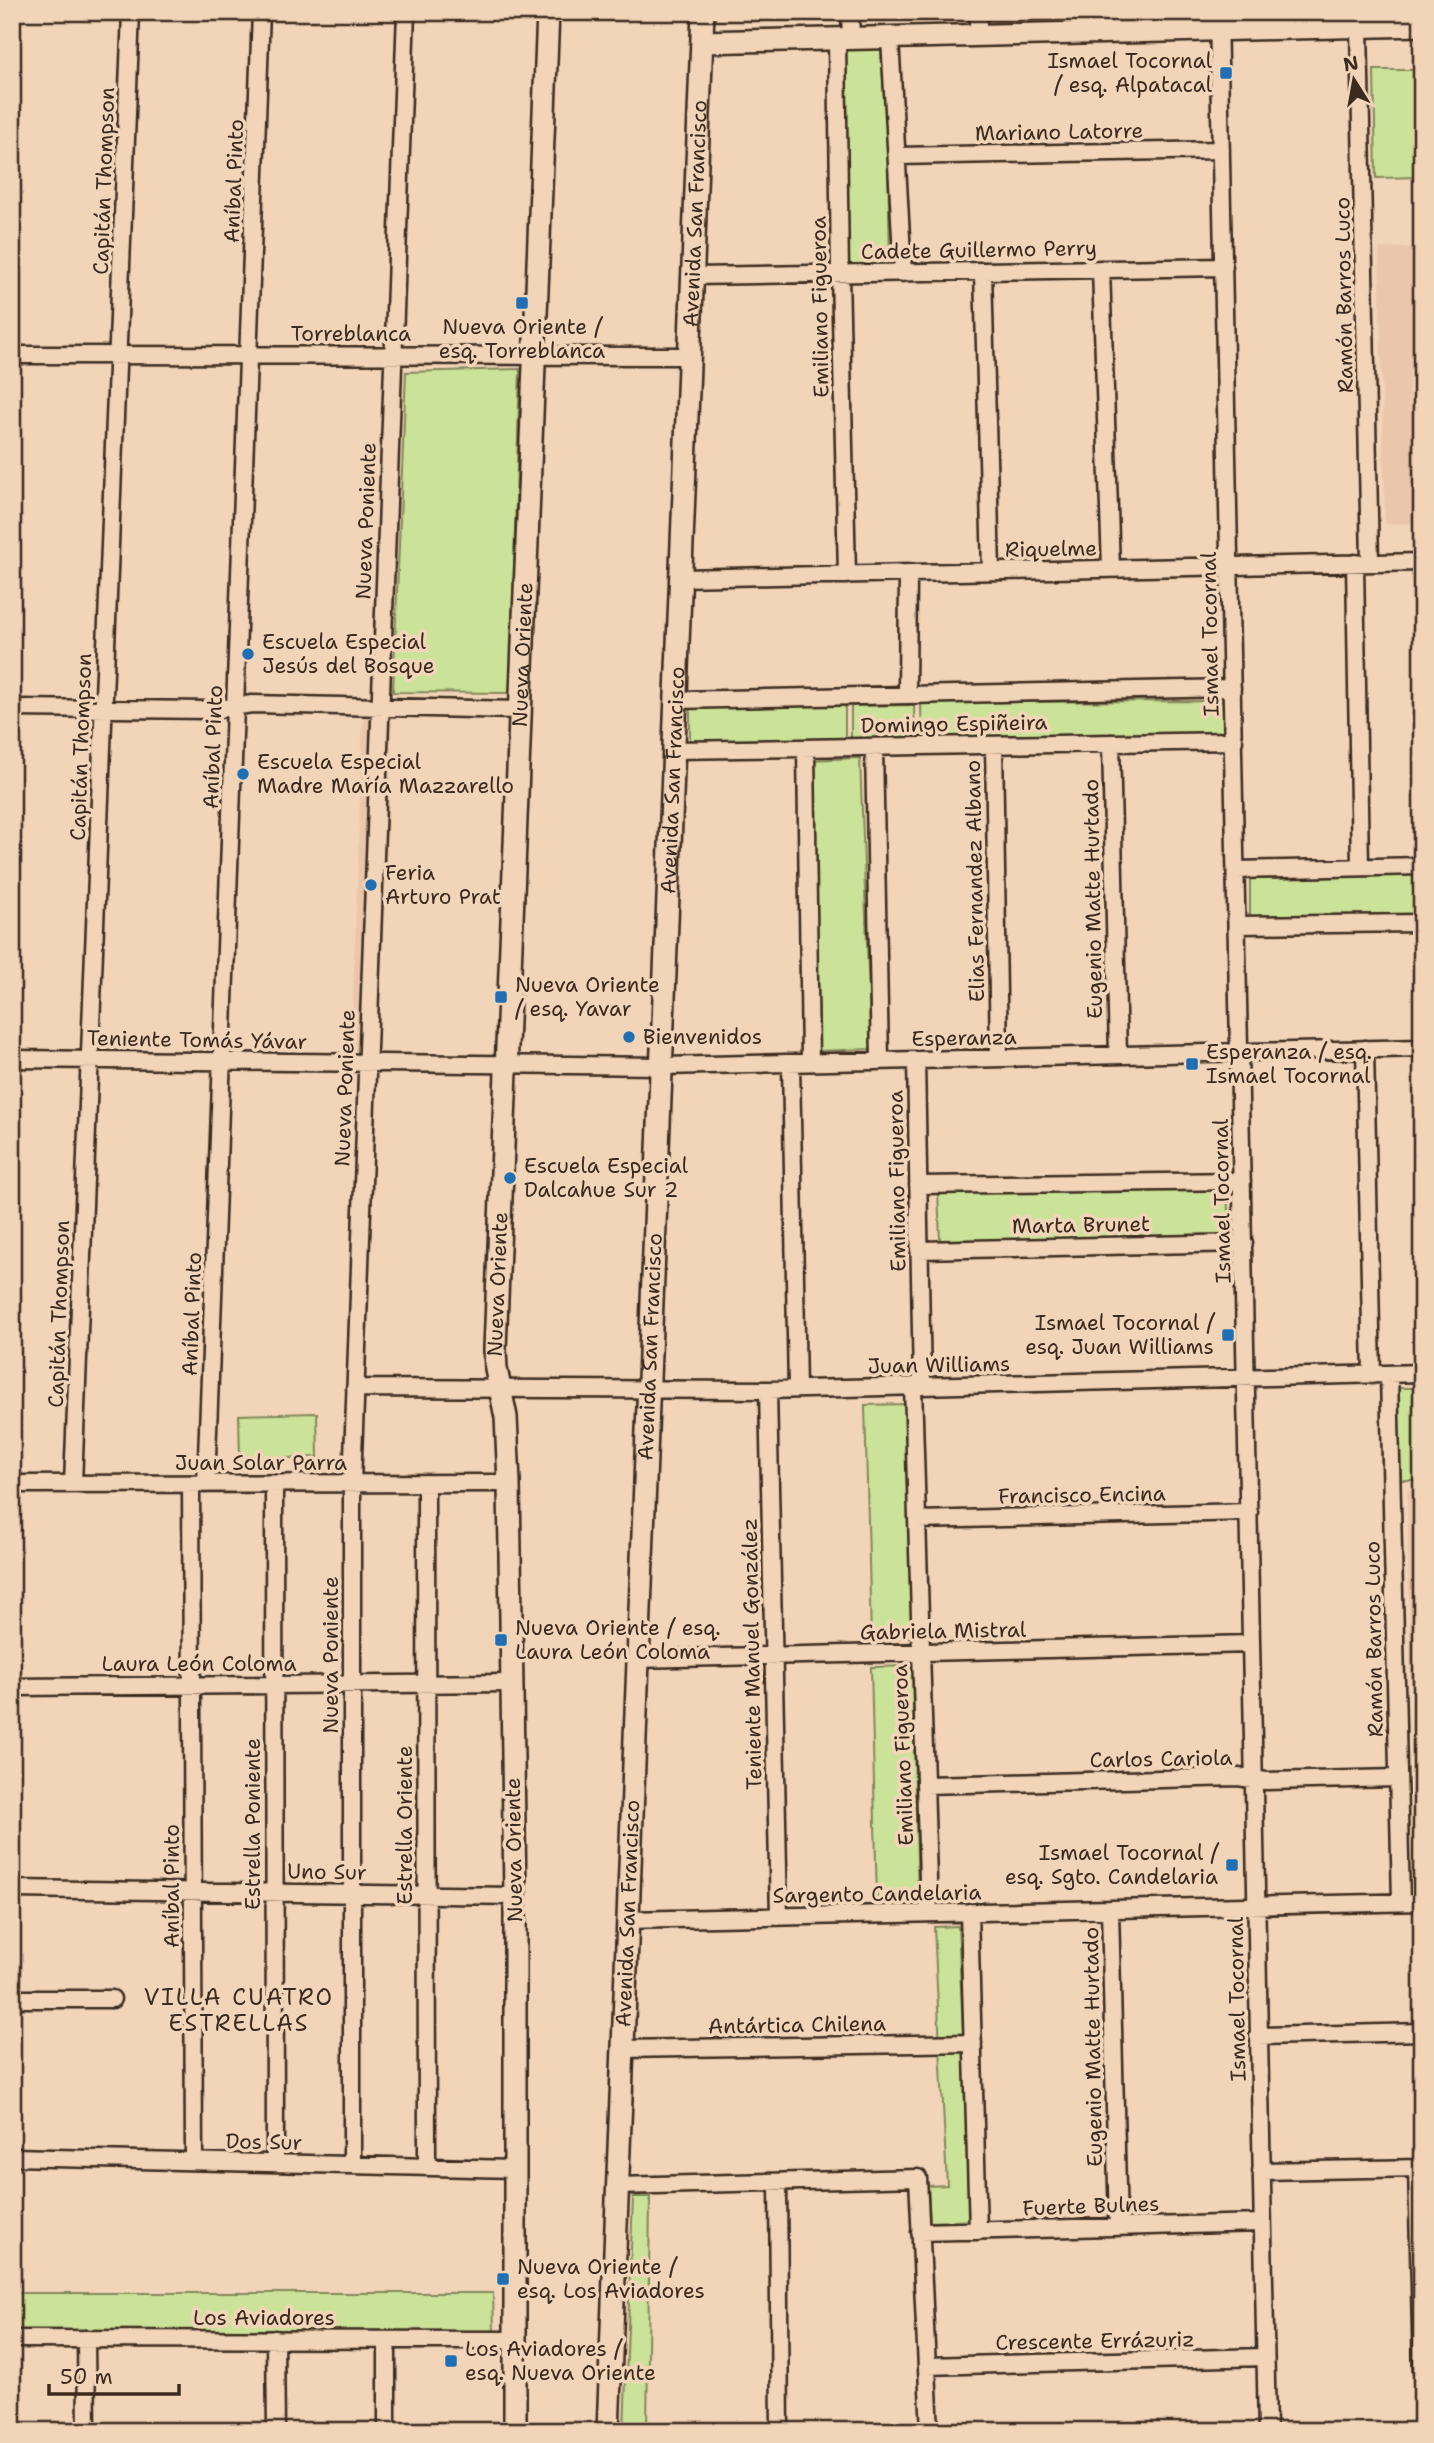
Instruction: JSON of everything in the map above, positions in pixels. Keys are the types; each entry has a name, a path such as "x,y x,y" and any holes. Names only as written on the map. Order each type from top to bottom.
{"main road":[{"name":"Nueva Oriente","path":"515,2431 515,1896 509,1483 508,1435 495,1349 548,12"},
{"name":"Avenida San Francisco","path":"608,2431 703,12"},
{"path":"702,42 978,36 1094,23 1219,21 1359,27 1422,25"}],"street":[{"name":"Capitán Thompson","path":"74,1484 131,12"},
{"name":"Aníbal Pinto","path":"194,2161 192,1685 198,1484 222,1061 261,12"},
{"name":"Nueva Poniente","path":"352,2165 352,1484 405,12"},
{"name":"Emiliano Figueroa","path":"847,575 840,274 844,39 850,12"},
{"path":"978,12 978,36"},
{"name":"Ismael Tocornal","path":"1219,21 1267,2431"},
{"name":"Ramón Barros Luco","path":"1359,27 1362,563 1360,867"},
{"path":"890,38 903,272"},
{"name":"Mariano Latorre","path":"897,156 1222,150"},
{"name":"Cadete Guillermo Perry","path":"693,276 1224,267"},
{"path":"1101,269 1111,569"},
{"path":"983,271 991,571"},
{"name":"Torreblanca","path":"12,355 690,356"},
{"name":"Riquelme","path":"681,578 1422,562"},
{"path":"907,695 908,573"},
{"name":"Domingo Espiñeira","path":"677,700 1232,688"},
{"path":"12,708 212,710 252,704 521,710"},
{"name":"Domingo Espiñeira","path":"675,750 1234,741"},
{"name":"Eugenio Matte Hurtado","path":"1111,743 1118,1055"},
{"name":"Elias Fernandez Albano","path":"994,745 999,1058"},
{"name":"Emiliano Figueroa","path":"874,747 880,1061"},
{"path":"806,748 810,1062"},
{"path":"1236,870 1422,866"},
{"path":"1237,925 1422,923"},
{"name":"Esperanza","path":"507,1063 663,1066 1422,1048"},
{"path":"1365,1049 1372,1375"},
{"name":"Teniente Tomás Yávar","path":"12,1059 507,1063"},
{"name":"Emiliano Figueroa","path":"916,1060 919,1250 917,1520 929,1913"},
{"path":"791,1063 797,1389"},
{"name":"Marta Brunet","path":"918,1185 1242,1181"},
{"name":"Marta Brunet","path":"919,1250 1244,1243"},
{"name":"Juan Williams","path":"355,1388 768,1390 1422,1373"},
{"name":"Ramón Barros Luco","path":"1389,1374 1401,1902"},
{"name":"Teniente Manuel González","path":"768,1390 779,1917"},
{"name":"Estrella Oriente","path":"426,1483 427,2167"},
{"name":"Juan Solar Parra","path":"12,1485 509,1483"},
{"name":"Estrella Poniente","path":"274,1484 275,2163"},
{"name":"Francisco Encina","path":"917,1520 1248,1512"},
{"name":"Gabriela Mistral","path":"637,1659 1251,1644"},
{"name":"Laura León Coloma","path":"12,1687 512,1684"},
{"name":"Carlos Cariola","path":"925,1785 1238,1777 1254,1780 1398,1778"},
{"name":"Uno Sur","path":"12,1889 515,1896"},
{"name":"Sargento Candelaria","path":"627,1920 1422,1902"},
{"name":"Eugenio Matte Hurtado","path":"1110,1909 1118,2227"},
{"path":"969,1912 978,2231"},
{"path":"12,1999 113,1999"},
{"path":"1258,2036 1422,2032"},
{"name":"Antártica Chilena","path":"622,2049 973,2043"},
{"name":"Dos Sur","path":"12,2157 514,2169"},
{"path":"1261,2171 1419,2168 1422,2371"},
{"path":"617,2186 918,2178 930,2431"},
{"path":"778,2182 780,2431"},
{"name":"Fuerte Bulnes","path":"920,2232 1262,2223"},
{"name":"Los Aviadores","path":"12,2339 515,2340"},
{"path":"86,2339 87,2431"},
{"path":"275,2339 276,2431"},
{"path":"387,2340 387,2431"},
{"name":"Crescente Errázuriz","path":"927,2366 1265,2357"}],"shaded area":[{"path":"1422,247 1422,523 1385,524 1379,248"},
{"name":"Feria Arturo Prat","path":"363,718 392,720 378,1052 351,1051"},
{"path":"1422,1489 1422,1869 1414,1869 1407,1490"}],"green space":[{"path":"843,49 881,49 888,156 890,264 848,266"},
{"path":"1374,70 1422,70 1422,177 1376,178"},
{"path":"520,369 510,693 393,692 406,372"},
{"path":"1225,701 1224,736 922,744 921,702"},
{"path":"845,705 845,745 690,746 690,707"},
{"path":"914,705 915,742 851,743 851,706"},
{"path":"860,758 871,1049 817,1051 807,760"},
{"path":"1422,875 1422,916 1250,918 1250,879"},
{"path":"1227,1186 1229,1236 940,1241 938,1191"},
{"path":"1398,1388 1422,1388 1422,1480 1401,1480"},
{"path":"907,1404 912,1637 871,1638 865,1405"},
{"path":"317,1413 318,1457 240,1460 239,1415"},
{"path":"912,1666 918,1900 877,1901 871,1667"},
{"path":"958,1926 972,2220 930,2222 928,2186 947,2185 934,1927"},
{"path":"633,2197 650,2197 647,2431 624,2431"},
{"path":"12,2293 493,2293 494,2332 12,2331"}],"place":[{"name":"Ismael Tocornal / esq. Alpatacal","path":"1226,73"},
{"name":"Nueva Oriente / esq. Torreblanca","path":"522,303"},
{"name":"Escuela Especial Jesús del Bosque","path":"248,654"},
{"name":"Escuela Especial Madre María Mazzarello","path":"243,774"},
{"name":"Feria Arturo Prat","path":"371,885"},
{"name":"Nueva Oriente / esq. Yavar","path":"501,997"},
{"name":"Bienvenidos","path":"629,1037"},
{"name":"Esperanza / esq. Ismael Tocornal","path":"1192,1064"},
{"name":"Escuela Especial Dalcahue Sur 2","path":"510,1178"},
{"name":"Ismael Tocornal / esq. Juan Williams","path":"1228,1335"},
{"name":"Nueva Oriente / esq. Laura León Coloma","path":"501,1640"},
{"name":"Ismael Tocornal / esq. Sgto. Candelaria","path":"1232,1865"},
{"name":"Nueva Oriente / esq. Los Aviadores","path":"503,2279"},
{"name":"Los Aviadores / esq. Nueva Oriente","path":"451,2361"}],"district":[{"name":"VILLA CUATRO ESTRELLAS","path":"239,2010"}]}
